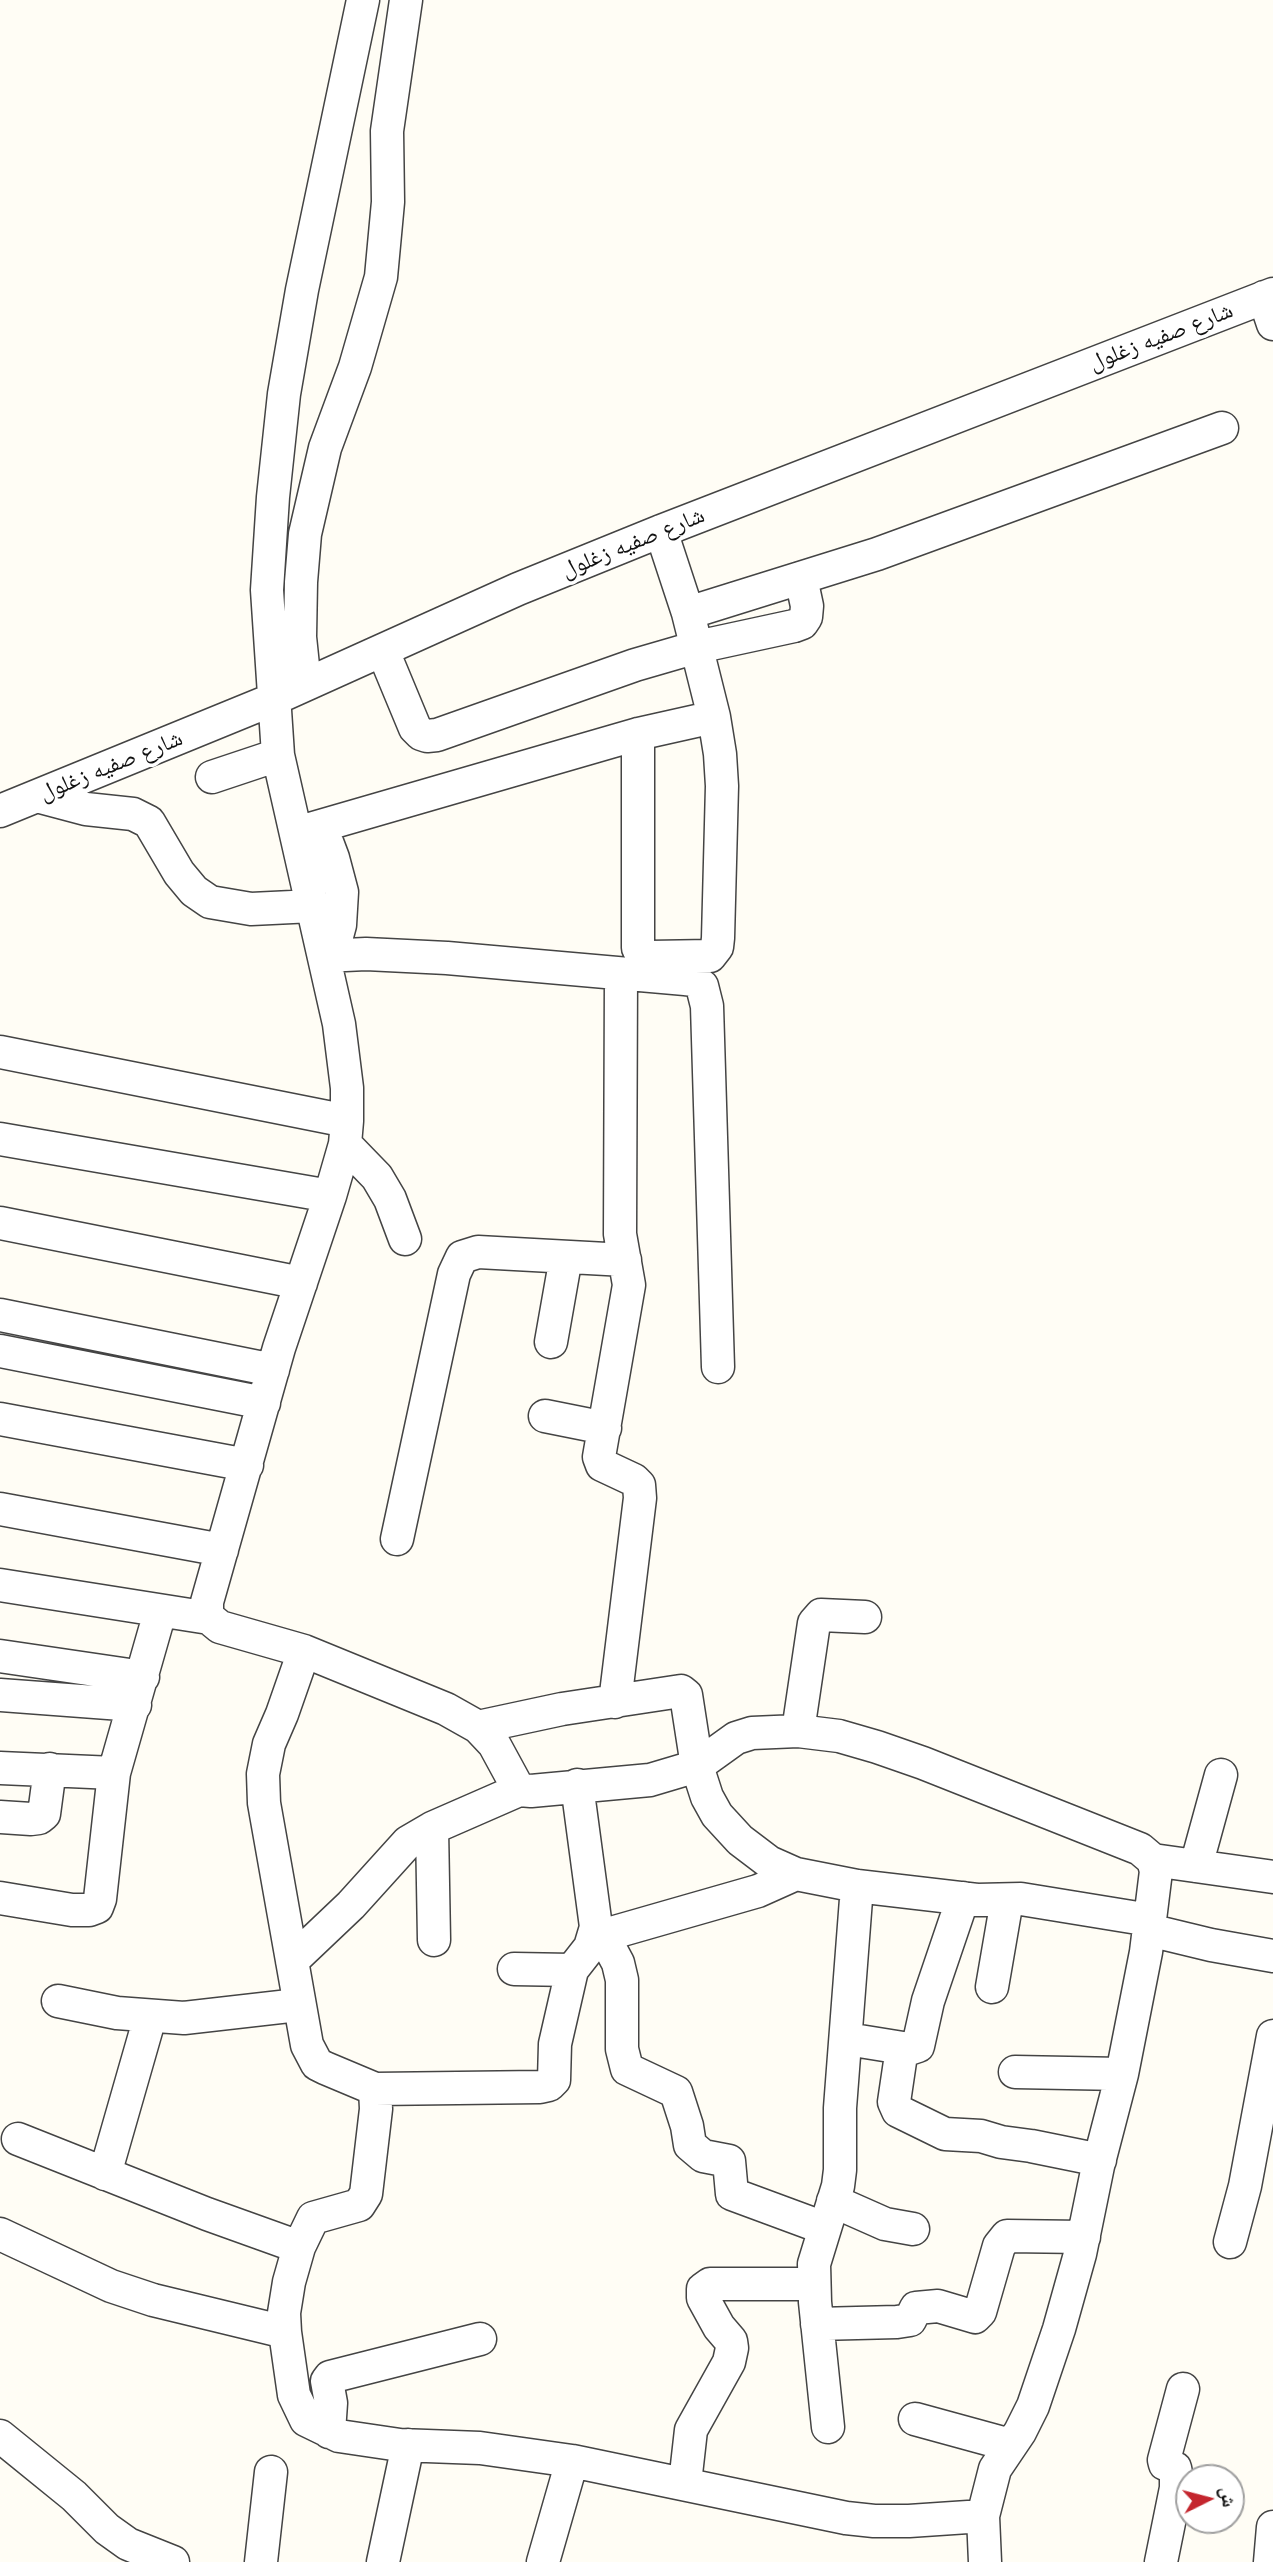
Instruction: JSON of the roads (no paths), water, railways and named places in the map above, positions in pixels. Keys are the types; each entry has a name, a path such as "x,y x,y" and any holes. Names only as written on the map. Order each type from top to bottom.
{"street":[{"path":"328,955 340,925 340,879 309,829 278,755 267,590 284,394 302,290 363,0"},
{"path":"305,685 300,637 305,534 325,448 355,367 381,277 388,202 387,131 406,0"},
{"name":"شارع صفيه زغلول","path":"0,811 274,699 518,589 662,531 1270,305"},
{"path":"688,614 877,554 1222,428"},
{"path":"638,734 638,948 640,953 650,957 705,958 714,952 718,939 722,786 715,717 688,614 662,531"},
{"path":"383,651 415,728 427,736 635,665 697,647 794,626 806,617 807,607 801,578"},
{"path":"309,829 638,734 715,717"},
{"path":"212,777 278,755"},
{"path":"37,796 65,805 133,814 149,822 179,873 194,891 210,902 251,909 313,906"},
{"path":"209,1618 207,1602 273,1370 330,1196 346,1132 347,1096 339,1024 328,955 313,906 309,829"},
{"path":"328,955 404,955 694,980 702,986 705,995 718,1367"},
{"path":"615,1702 640,1497 639,1485 634,1480 600,1462 629,1286 620,1234 621,974"},
{"path":"0,1052 346,1132 390,1199 405,1239"},
{"path":"0,1139 330,1196"},
{"path":"0,1223 301,1283"},
{"path":"397,1539 457,1264 462,1257 478,1252 625,1261"},
{"path":"551,1342 566,1257"},
{"path":"0,1315 273,1370"},
{"path":"0,1351 264,1403"},
{"path":"545,1416 606,1428"},
{"path":"0,1419 247,1465"},
{"path":"0,1509 222,1550"},
{"path":"0,1586 209,1618 220,1627 304,1651 446,1709 478,1727 494,1744 519,1790"},
{"path":"0,1898 72,1910 97,1907 114,1773 160,1612"},
{"path":"798,1731 814,1623 821,1615 865,1617"},
{"path":"304,1651 269,1744 263,1774 264,1803 298,2005 307,2045 317,2064 375,2089 549,2085 554,2080 555,2044 572,1970 599,1937 758,1891 796,1874"},
{"path":"0,1656 139,1691"},
{"path":"0,1695 139,1691"},
{"path":"478,1727 562,1709 684,1692 697,1766 707,1797 717,1815 757,1854 796,1874 857,1886 963,1898 1021,1899 1150,1925 1210,1945 1273,1956"},
{"path":"292,1961 351,1905 408,1842 432,1828 519,1790 650,1780 697,1766 736,1738 752,1733 798,1731 839,1736 877,1746 1140,1849 1153,1860 1273,1877"},
{"path":"0,1768 114,1773"},
{"path":"0,1818 31,1819 44,1814 50,1769"},
{"path":"1196,1866 1221,1776"},
{"path":"577,1786 596,1927 599,1937 618,1963 622,1980 622,2049 627,2069 676,2092 687,2126 690,2146 702,2156 729,2161 732,2194 829,2215 913,2229"},
{"path":"432,1828 434,1940"},
{"path":"985,2562 983,2516 995,2469 1020,2432 1033,2406 1059,2329 1084,2238 1122,2074 1150,1925 1156,1871 1153,1860"},
{"path":"828,2427 813,2284 814,2264 838,2186 840,2170 841,2108 857,1886"},
{"path":"847,2039 902,2048 915,2047 920,2042 928,2001 963,1898"},
{"path":"992,1987 1007,1900"},
{"path":"514,1969 572,1970"},
{"path":"58,2001 150,2017 184,2018 298,2005"},
{"path":"105,2174 150,2017"},
{"path":"1230,2242 1259,2185 1273,2036"},
{"path":"902,2048 894,2102 898,2111 946,2134 981,2136 1100,2160"},
{"path":"1015,2072 1122,2074"},
{"path":"375,2089 376,2109 366,2194 359,2205 313,2218 299,2247 289,2282 284,2313 285,2332 294,2395 306,2420 339,2436 408,2445 480,2448 572,2461 685,2483 801,2510 874,2521 983,2516"},
{"path":"18,2139 207,2214 299,2247"},
{"path":"0,2234 111,2286 153,2300 285,2332"},
{"path":"817,2324 897,2322 910,2320 916,2308 938,2306 975,2317 980,2312 999,2246 1007,2236 1084,2238"},
{"path":"685,2483 691,2430 729,2362 732,2348 731,2341 719,2327 703,2298 702,2289 710,2284 813,2284"},
{"path":"329,2432 331,2403 327,2378 481,2339"},
{"path":"1161,2562 1177,2473 1175,2468 1165,2464 1164,2460 1183,2389"},
{"path":"915,2420 1010,2445"},
{"path":"0,2436 117,2536 128,2544 173,2562"},
{"path":"383,2562 408,2445"},
{"path":"543,2562 572,2461"},
{"path":"261,2562 271,2472"},
{"path":"1270,2562 1273,2527"}]}
